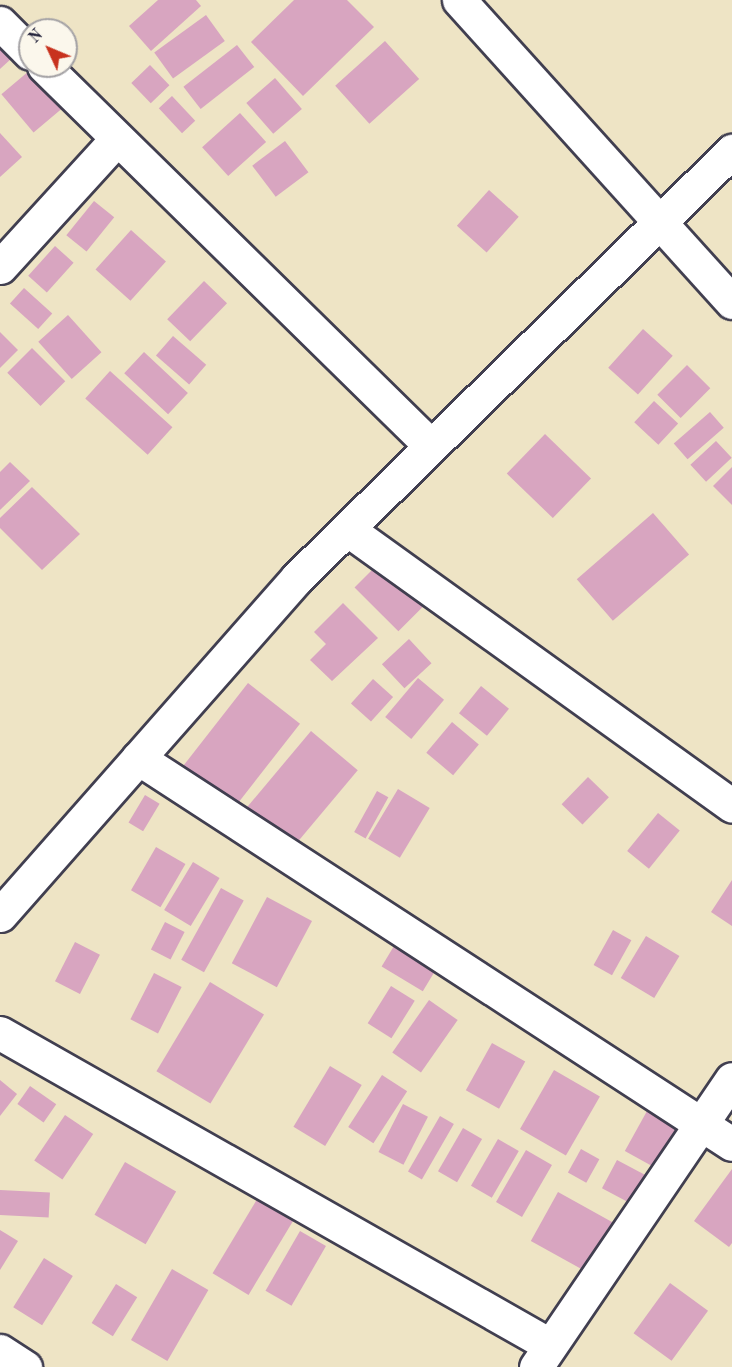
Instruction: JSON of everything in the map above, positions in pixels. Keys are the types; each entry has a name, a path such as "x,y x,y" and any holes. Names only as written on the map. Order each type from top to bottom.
{"street":[{"path":"459,0 660,219 732,302"},
{"path":"0,23 18,40"},
{"path":"56,78 431,446"},
{"path":"0,267 117,139"},
{"path":"0,915 138,758 347,529 660,219 732,151"},
{"path":"347,529 732,806"},
{"path":"138,758 732,1144"},
{"path":"0,1033 542,1356 732,1078"},
{"path":"0,1352 25,1367"}],"building":[{"path":"158,0 196,0 201,6 151,51 129,26"},
{"path":"294,0 347,0 374,27 303,96 251,42"},
{"path":"206,15 225,41 173,79 154,53"},
{"path":"385,41 419,79 369,124 335,86"},
{"path":"0,44 12,58 0,69"},
{"path":"237,45 254,67 201,109 183,87"},
{"path":"150,65 169,85 151,103 131,83"},
{"path":"21,78 35,78 61,109 34,132 1,94"},
{"path":"275,78 302,109 273,134 246,103"},
{"path":"172,96 195,121 182,133 159,108"},
{"path":"240,113 266,142 228,176 202,147"},
{"path":"0,133 22,157 0,177"},
{"path":"285,141 308,172 276,197 252,166"},
{"path":"489,190 519,217 487,252 457,226"},
{"path":"94,201 114,217 87,252 66,235"},
{"path":"131,230 166,261 130,301 96,269"},
{"path":"55,246 74,263 47,292 28,276"},
{"path":"204,281 227,303 190,341 167,319"},
{"path":"24,288 52,313 38,329 10,304"},
{"path":"68,315 101,352 72,379 38,342"},
{"path":"643,329 673,356 638,394 608,368"},
{"path":"0,332 18,350 0,368"},
{"path":"173,336 206,365 189,384 156,356"},
{"path":"32,348 65,381 40,406 7,373"},
{"path":"144,352 188,393 168,414 124,373"},
{"path":"687,365 710,388 681,418 657,395"},
{"path":"110,371 172,427 148,455 85,398"},
{"path":"654,401 678,424 658,445 634,422"},
{"path":"710,412 724,428 688,459 674,443"},
{"path":"545,434 591,478 553,518 507,474"},
{"path":"716,441 732,458 706,482 690,465"},
{"path":"10,462 30,481 0,510 0,472"},
{"path":"732,467 732,505 713,486"},
{"path":"32,487 80,534 42,570 0,528 0,518"},
{"path":"653,513 689,555 613,621 577,579"},
{"path":"380,562 424,606 398,631 355,587"},
{"path":"343,603 378,638 332,681 310,660 326,644 314,632"},
{"path":"409,639 432,663 404,688 382,664"},
{"path":"418,678 444,700 411,739 385,717"},
{"path":"373,679 393,697 371,722 351,704"},
{"path":"248,683 300,724 230,813 178,772"},
{"path":"481,686 509,709 487,736 459,713"},
{"path":"452,722 479,744 453,775 426,753"},
{"path":"311,731 358,770 288,854 241,814"},
{"path":"588,777 609,797 582,824 562,804"},
{"path":"398,789 430,808 400,858 368,839"},
{"path":"377,791 388,797 366,838 354,832"},
{"path":"145,795 160,804 143,831 129,822"},
{"path":"658,813 680,831 649,869 627,851"},
{"path":"156,847 185,864 160,907 131,890"},
{"path":"193,862 220,878 191,926 164,910"},
{"path":"732,880 732,926 711,912"},
{"path":"221,888 244,901 204,972 181,960"},
{"path":"267,897 312,921 277,987 232,963"},
{"path":"165,922 185,932 171,960 151,950"},
{"path":"613,930 631,940 612,975 594,965"},
{"path":"646,936 679,956 654,998 621,978"},
{"path":"75,942 100,955 80,994 55,981"},
{"path":"394,946 435,971 423,991 382,967"},
{"path":"154,973 182,987 158,1033 130,1019"},
{"path":"210,982 264,1014 210,1104 156,1071"},
{"path":"391,986 415,1001 391,1038 368,1023"},
{"path":"429,1000 458,1020 421,1073 392,1052"},
{"path":"492,1043 525,1061 499,1109 466,1090"},
{"path":"330,1066 362,1085 325,1146 293,1127"},
{"path":"554,1070 600,1096 566,1155 520,1129"},
{"path":"382,1075 407,1091 373,1143 348,1127"},
{"path":"0,1080 17,1094 0,1116"},
{"path":"30,1086 56,1104 44,1122 17,1104"},
{"path":"652,1102 691,1124 664,1173 625,1151"},
{"path":"403,1104 428,1117 403,1165 378,1152"},
{"path":"65,1115 93,1134 62,1180 34,1161"},
{"path":"440,1116 454,1124 422,1179 408,1171"},
{"path":"463,1128 482,1139 457,1182 438,1171"},
{"path":"498,1139 519,1151 492,1198 471,1186"},
{"path":"581,1149 599,1159 586,1183 568,1173"},
{"path":"526,1150 552,1165 522,1217 496,1202"},
{"path":"617,1160 652,1179 637,1207 602,1188"},
{"path":"125,1162 176,1192 146,1244 94,1215"},
{"path":"732,1169 732,1243 729,1247 694,1221"},
{"path":"0,1190 50,1193 49,1218 0,1215"},
{"path":"262,1191 298,1213 249,1295 213,1273"},
{"path":"558,1192 619,1226 592,1275 531,1241"},
{"path":"0,1230 18,1241 0,1270"},
{"path":"300,1231 326,1246 291,1306 266,1291"},
{"path":"44,1258 73,1276 42,1325 13,1307"},
{"path":"172,1269 208,1290 167,1361 131,1340"},
{"path":"670,1283 708,1311 672,1361 634,1333"},
{"path":"116,1284 137,1297 113,1336 92,1323"}]}
